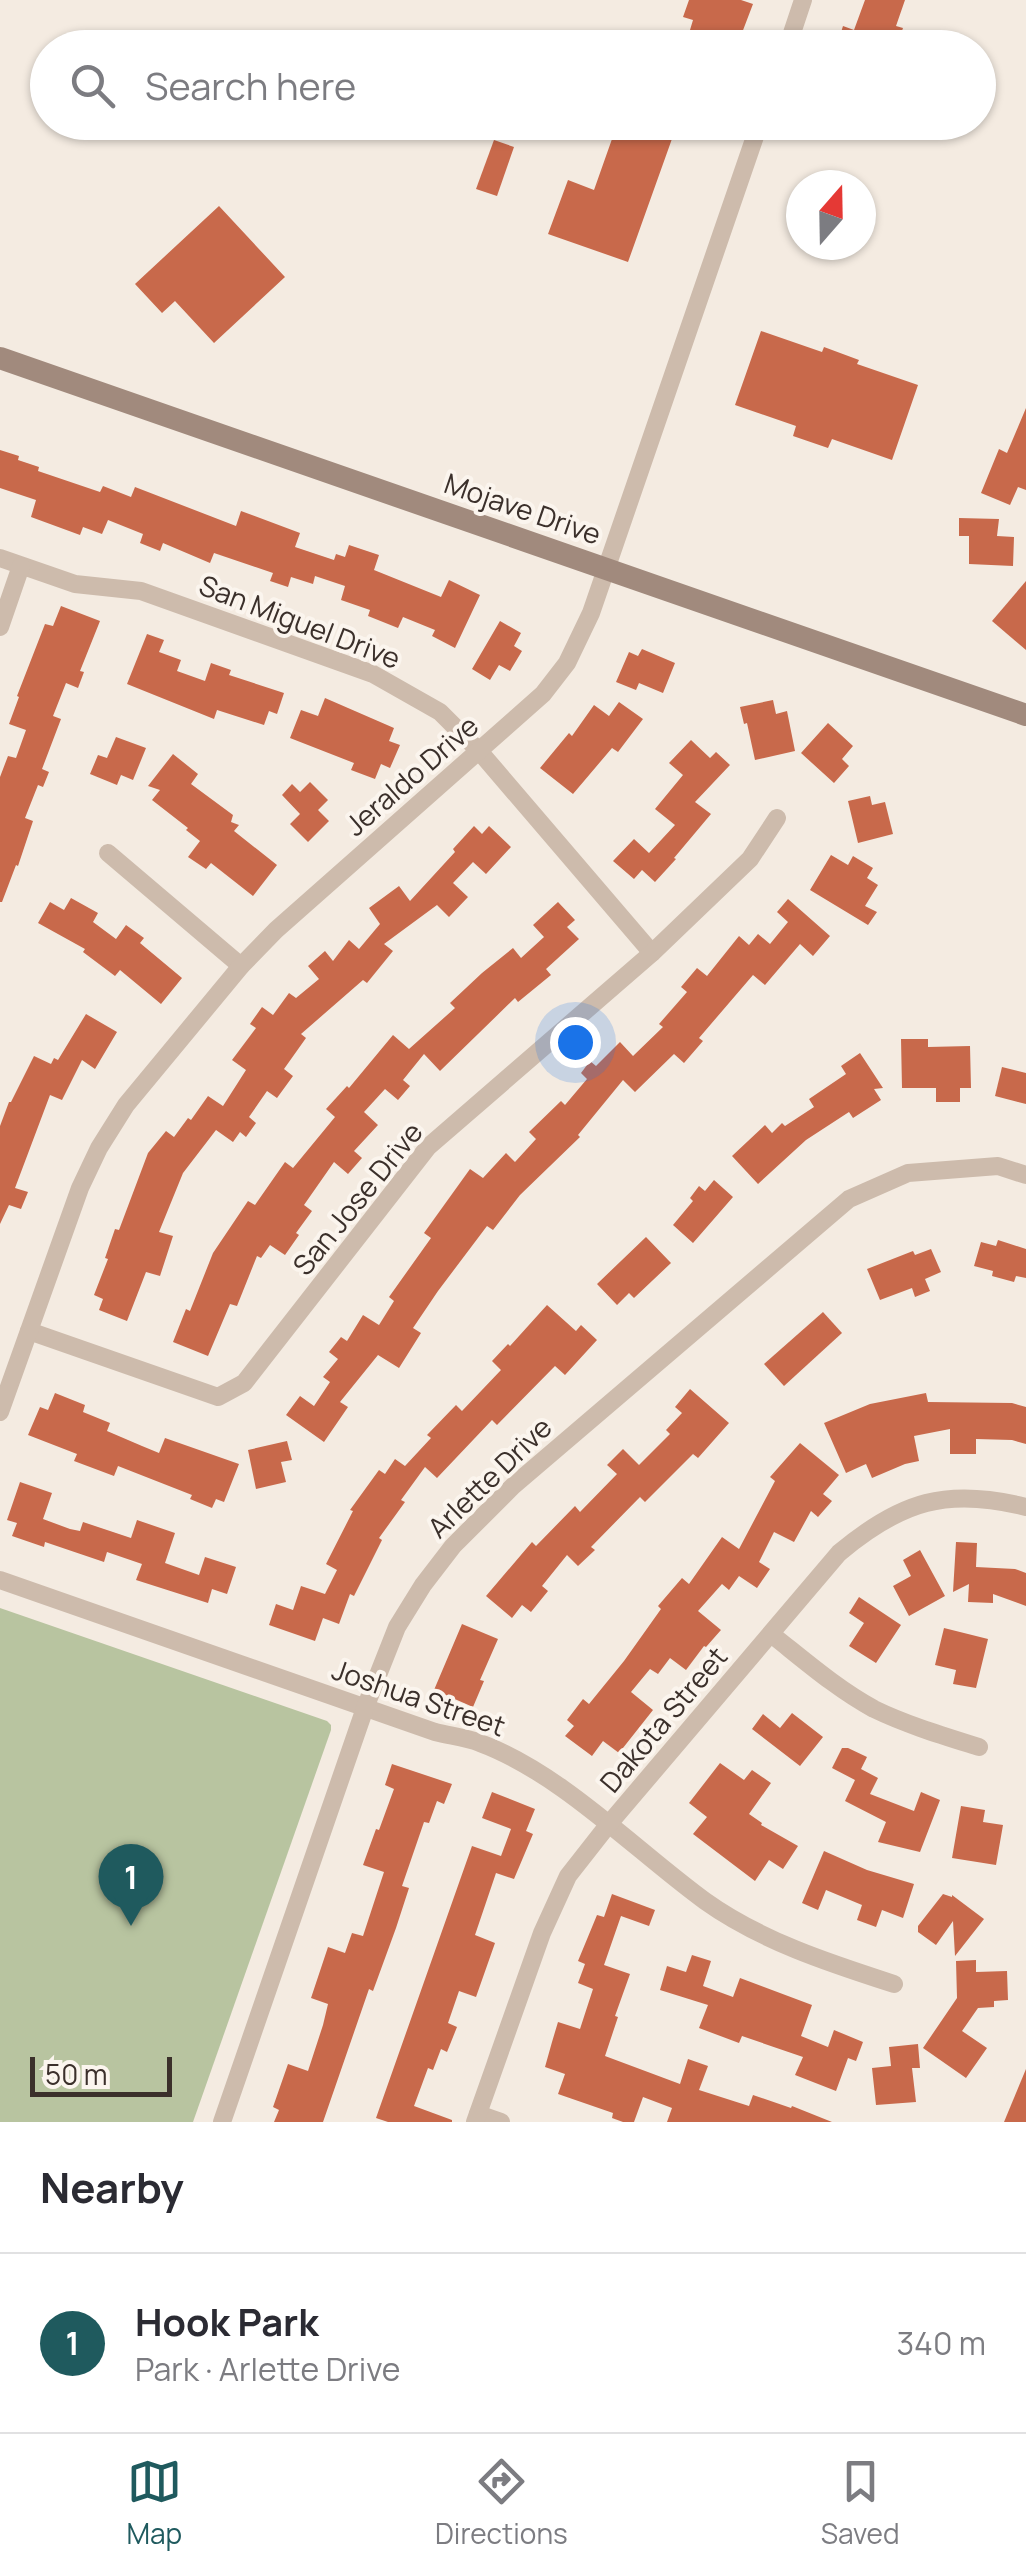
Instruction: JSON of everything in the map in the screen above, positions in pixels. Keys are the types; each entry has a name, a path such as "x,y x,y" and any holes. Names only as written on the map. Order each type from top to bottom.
{"main road":[{"name":"Mojave Drive","path":"0,358 1026,715"}],"street":[{"path":"792,30 803,0"},
{"name":"Jeraldo Drive","path":"0,1412 80,1188 126,1105 276,930 480,752 543,694 567,663 584,631 754,140"},
{"name":"San Miguel Drive","path":"0,558 75,584 141,591 373,674 440,712 480,752 652,952"},
{"path":"0,627 21,566"},
{"name":"San Jose Drive","path":"29,1330 218,1398 244,1383 428,1146 652,952 750,859 778,818"},
{"path":"108,853 242,966"},
{"name":"Arlette Drive","path":"222,2122 365,1708 398,1626 453,1546 513,1486 850,1198 908,1172 998,1166 1026,1175"},
{"name":"Dakota Street","path":"476,2118 542,1932 568,1876 840,1553 868,1528 907,1508 952,1497 1026,1507"},
{"name":"Joshua Street","path":"0,1580 365,1708 479,1742 540,1772 708,1903 770,1938 894,1984"},
{"path":"771,1634 826,1678 873,1708 979,1748"},
{"path":"476,2118 501,2122"}],"green space":[{"path":"0,1608 331,1725 193,2122 0,2122"}],"building":[{"path":"689,0 741,0 753,4 743,30 690,30 693,20 683,17"},
{"path":"865,0 905,0 896,26 902,30 854,30"},
{"path":"494,140 514,147 497,196 476,189"},
{"path":"612,140 672,140 628,262 548,234 568,180 594,190"},
{"path":"219,206 285,277 214,343 175,301 162,313 135,284"},
{"path":"761,331 822,352 824,347 859,360 857,364 918,385 892,460 832,439 828,448 793,436 796,426 735,405"},
{"path":"1026,408 1026,490 1018,487 1010,505 981,493 999,449 1007,453"},
{"path":"0,450 39,467 38,471 100,492 103,486 131,497 135,487 236,526 241,511 300,533 295,547 334,560 336,554 345,557 349,545 379,555 374,570 441,597 449,580 480,595 455,648 432,636 435,630 403,617 398,628 368,616 370,610 341,600 345,586 315,576 313,584 291,577 288,587 270,581 273,573 214,553 210,563 163,543 160,551 140,543 143,534 108,520 102,534 83,527 80,535 31,517 36,500 0,488"},
{"path":"959,518 999,519 997,536 1014,537 1013,566 969,564 969,536 959,536"},
{"path":"1026,581 1026,650 992,621"},
{"path":"61,606 100,621 80,671 84,672 78,688 66,683 53,716 61,719 42,769 49,772 43,787 38,785 25,818 33,821 18,866 0,902 0,777 8,756 16,758 26,730 9,724 45,624 53,626"},
{"path":"500,621 521,633 514,646 522,651 510,671 499,665 490,680 472,669"},
{"path":"147,634 164,640 159,652 181,660 177,671 205,681 211,663 231,670 229,675 284,693 277,714 269,711 264,725 217,710 214,719 127,684"},
{"path":"642,649 675,663 663,693 639,683 636,690 616,682 629,652 638,656"},
{"path":"325,698 394,728 389,741 400,745 390,768 381,764 375,779 351,770 354,763 290,738 301,710 318,716"},
{"path":"773,700 776,714 787,711 795,751 755,760 740,707"},
{"path":"619,702 643,719 618,752 612,748 573,794 540,768 569,733 572,736 594,705 609,716"},
{"path":"828,723 853,746 842,759 849,766 834,783 801,753"},
{"path":"116,737 146,748 133,780 121,775 117,785 90,774 98,755 107,758"},
{"path":"691,740 710,758 716,752 730,765 695,802 711,814 655,882 642,870 634,879 613,861 634,839 649,853 675,825 655,809 683,775 669,763"},
{"path":"173,754 198,774 191,784 233,815 231,822 239,825 234,831 277,865 253,896 211,863 206,869 188,857 200,841 152,800 160,790 148,786"},
{"path":"310,782 328,800 318,810 329,821 308,842 290,824 300,814 282,795 292,784 300,792"},
{"path":"870,796 872,805 885,802 893,834 858,843 848,801"},
{"path":"474,826 482,834 489,826 511,847 486,874 473,862 453,883 468,897 449,917 437,905 384,944 393,951 367,983 363,980 301,1034 306,1038 284,1069 293,1076 277,1098 267,1091 249,1117 256,1123 246,1137 240,1132 233,1142 216,1130 183,1173 159,1232 173,1236 160,1276 146,1272 127,1321 99,1310 103,1299 94,1295 108,1259 105,1258 148,1153 166,1131 174,1137 208,1096 223,1106 246,1070 232,1060 256,1028 250,1024 262,1007 273,1015 289,993 296,998 319,979 308,966 325,951 333,961 349,940 359,949 380,924 369,908 399,886 410,901"},
{"path":"831,855 848,865 853,856 873,868 867,878 878,885 865,906 877,912 868,925 810,890"},
{"path":"71,898 98,913 93,922 116,939 126,925 144,938 140,943 182,978 161,1004 120,970 115,976 83,952 85,949 38,923 50,902 64,910"},
{"path":"788,899 830,936 813,956 800,944 765,985 753,975 699,1038 703,1041 684,1063 674,1054 635,1092 623,1080 580,1137 520,1195 493,1230 487,1226 413,1328 421,1333 399,1368 378,1355 340,1402 348,1407 324,1442 286,1415 300,1396 314,1406 330,1382 323,1377 338,1359 329,1352 341,1337 347,1341 363,1315 379,1325 394,1301 389,1297 431,1238 424,1233 470,1169 483,1178 506,1153 515,1162 536,1139 529,1132 561,1101 565,1105 587,1079 581,1073 590,1061 596,1066 620,1042 633,1056 663,1027 659,1024 687,992 681,987 697,968 707,976 739,936 749,945 758,934 770,944 788,922 777,912"},
{"path":"558,902 575,920 567,927 579,939 546,969 551,975 518,1002 515,998 440,1071 424,1054 403,1080 410,1086 398,1100 385,1089 364,1112 378,1125 354,1151 362,1158 348,1174 334,1162 304,1205 312,1211 285,1255 270,1245 261,1258 257,1256 237,1306 230,1304 208,1356 173,1342 213,1253 248,1201 255,1205 285,1162 293,1168 335,1117 326,1109 393,1035 409,1049 455,1008 450,1003 482,973 513,948 521,958 544,937 533,925"},
{"path":"86,1014 117,1032 95,1069 82,1060 62,1100 50,1095 15,1188 28,1192 21,1209 9,1205 0,1224 0,1126 9,1102 34,1056 51,1064 54,1058 58,1060"},
{"path":"901,1039 928,1039 928,1047 970,1046 971,1088 960,1088 960,1102 936,1102 936,1088 902,1088"},
{"path":"860,1053 883,1088 874,1089 881,1100 853,1118 849,1112 806,1140 758,1184 732,1156 765,1125 772,1133 782,1123 785,1126 814,1107 809,1099 846,1074 841,1066"},
{"path":"1002,1067 1026,1073 1026,1104 995,1096"},
{"path":"714,1180 733,1197 693,1243 673,1225 693,1201 690,1198 699,1186 705,1191"},
{"path":"646,1237 671,1263 634,1298 629,1293 617,1305 597,1284"},
{"path":"998,1240 1026,1249 1026,1278 1016,1276 1014,1282 974,1266 981,1242 996,1246"},
{"path":"931,1249 941,1272 925,1279 930,1291 915,1297 912,1288 880,1300 867,1269 913,1251 915,1255"},
{"path":"547,1305 576,1331 581,1325 597,1340 565,1375 555,1366 497,1425 492,1420 437,1478 425,1467 379,1538 382,1540 354,1596 350,1594 339,1624 323,1618 315,1641 269,1625 276,1604 293,1610 301,1586 325,1594 337,1570 326,1564 353,1511 350,1510 379,1470 385,1474 395,1459 405,1466 431,1438 427,1435 456,1405 462,1411 501,1370 492,1361"},
{"path":"823,1312 842,1333 784,1386 764,1364"},
{"path":"690,1389 729,1423 698,1458 693,1454 645,1502 640,1497 591,1547 595,1550 578,1566 567,1555 542,1586 548,1591 531,1612 522,1605 512,1618 486,1596 532,1542 536,1546 575,1506 580,1512 617,1474 607,1465 623,1449 639,1465 670,1434 666,1430 682,1413 675,1407"},
{"path":"55,1393 85,1405 83,1412 110,1423 107,1431 159,1453 165,1438 239,1464 224,1502 216,1499 212,1508 190,1499 192,1495 118,1466 114,1476 74,1461 77,1454 28,1435 40,1407 48,1410"},
{"path":"926,1393 928,1402 1012,1403 1026,1407 1026,1444 976,1439 976,1454 950,1454 950,1429 914,1436 919,1461 872,1478 866,1464 846,1473 824,1423 870,1404"},
{"path":"287,1441 292,1460 281,1462 286,1482 256,1489 248,1450"},
{"path":"800,1443 839,1475 823,1494 832,1501 818,1517 811,1511 794,1542 774,1532 759,1562 770,1569 757,1588 739,1576 729,1590 722,1584 698,1611 721,1630 686,1670 670,1658 658,1674 650,1669 631,1692 653,1710 619,1753 603,1741 592,1756 565,1736 574,1726 567,1720 583,1699 589,1704 661,1609 658,1606 682,1578 689,1584 722,1537 739,1549 775,1481 770,1477"},
{"path":"20,1482 52,1493 43,1519 70,1529 80,1531 83,1522 131,1538 137,1520 175,1533 165,1563 199,1575 205,1557 236,1567 227,1594 212,1589 208,1603 136,1580 142,1564 107,1552 104,1562 45,1542 44,1547 12,1536 17,1523 7,1520"},
{"path":"956,1542 977,1543 976,1567 1026,1573 1026,1606 993,1594 993,1603 968,1602 969,1584 953,1592"},
{"path":"920,1550 945,1596 909,1616 893,1586 911,1576 903,1560"},
{"path":"859,1597 901,1625 876,1663 849,1646 864,1623 849,1613"},
{"path":"462,1624 498,1639 473,1707 434,1690"},
{"path":"944,1628 988,1639 976,1688 953,1684 956,1670 935,1665"},
{"path":"792,1713 823,1737 800,1766 752,1729 763,1714 780,1728"},
{"path":"842,1748 867,1757 861,1769 878,1778 870,1794 914,1811 921,1792 940,1800 920,1852 878,1842 886,1822 845,1801 855,1780 832,1768"},
{"path":"720,1763 744,1780 752,1770 771,1783 749,1814 798,1846 783,1869 769,1860 755,1881 693,1834 707,1817 689,1803"},
{"path":"392,1764 452,1784 444,1804 437,1801 429,1823 424,1822 402,1886 409,1888 396,1928 373,1991 369,1989 323,2122 274,2122 279,2110 273,2107 288,2064 308,2071 323,2025 328,2004 311,1998 328,1947 345,1953 352,1933 363,1936 384,1872 363,1865 394,1789 385,1785"},
{"path":"492,1792 535,1809 526,1831 533,1834 514,1879 496,1873 475,1935 495,1943 476,1997 459,1991 448,2023 457,2027 447,2052 441,2049 433,2070 428,2068 414,2106 452,2122 388,2122 376,2118 472,1846 501,1856 511,1829 482,1818"},
{"path":"961,1806 985,1810 983,1822 1003,1825 996,1865 952,1858"},
{"path":"824,1851 867,1870 914,1884 903,1918 882,1910 876,1927 857,1920 862,1905 826,1890 818,1910 802,1903"},
{"path":"612,1894 655,1910 649,1926 621,1916 604,1965 630,1974 605,2056 680,2084 688,2059 708,2066 699,2090 749,2106 753,2095 832,2122 667,2122 672,2108 643,2097 634,2122 623,2122 612,2118 613,2113 558,2094 565,2074 545,2067 558,2022 580,2029 593,1989 578,1983 585,1964 578,1961 597,1915 604,1917"},
{"path":"943,1894 952,1895 984,1919 955,1956 953,1921 936,1945 918,1932 918,1926"},
{"path":"692,1955 711,1961 703,1986 733,1997 740,1978 812,2005 801,2036 828,2047 834,2030 863,2042 856,2061 848,2058 836,2091 795,2075 803,2057 742,2036 739,2043 699,2028 708,2005 660,1990 667,1966 686,1972"},
{"path":"976,1960 976,1972 1007,1971 1008,2000 994,2001 994,2007 978,2008 962,2031 987,2048 966,2078 923,2048 957,1998 956,1961"},
{"path":"918,2044 920,2068 912,2068 916,2102 876,2105 872,2068 891,2066 889,2047"},
{"path":"1026,2069 1026,2122 1004,2122"}],"place":[{"name":"Hook Park","path":"131,1926"}]}
